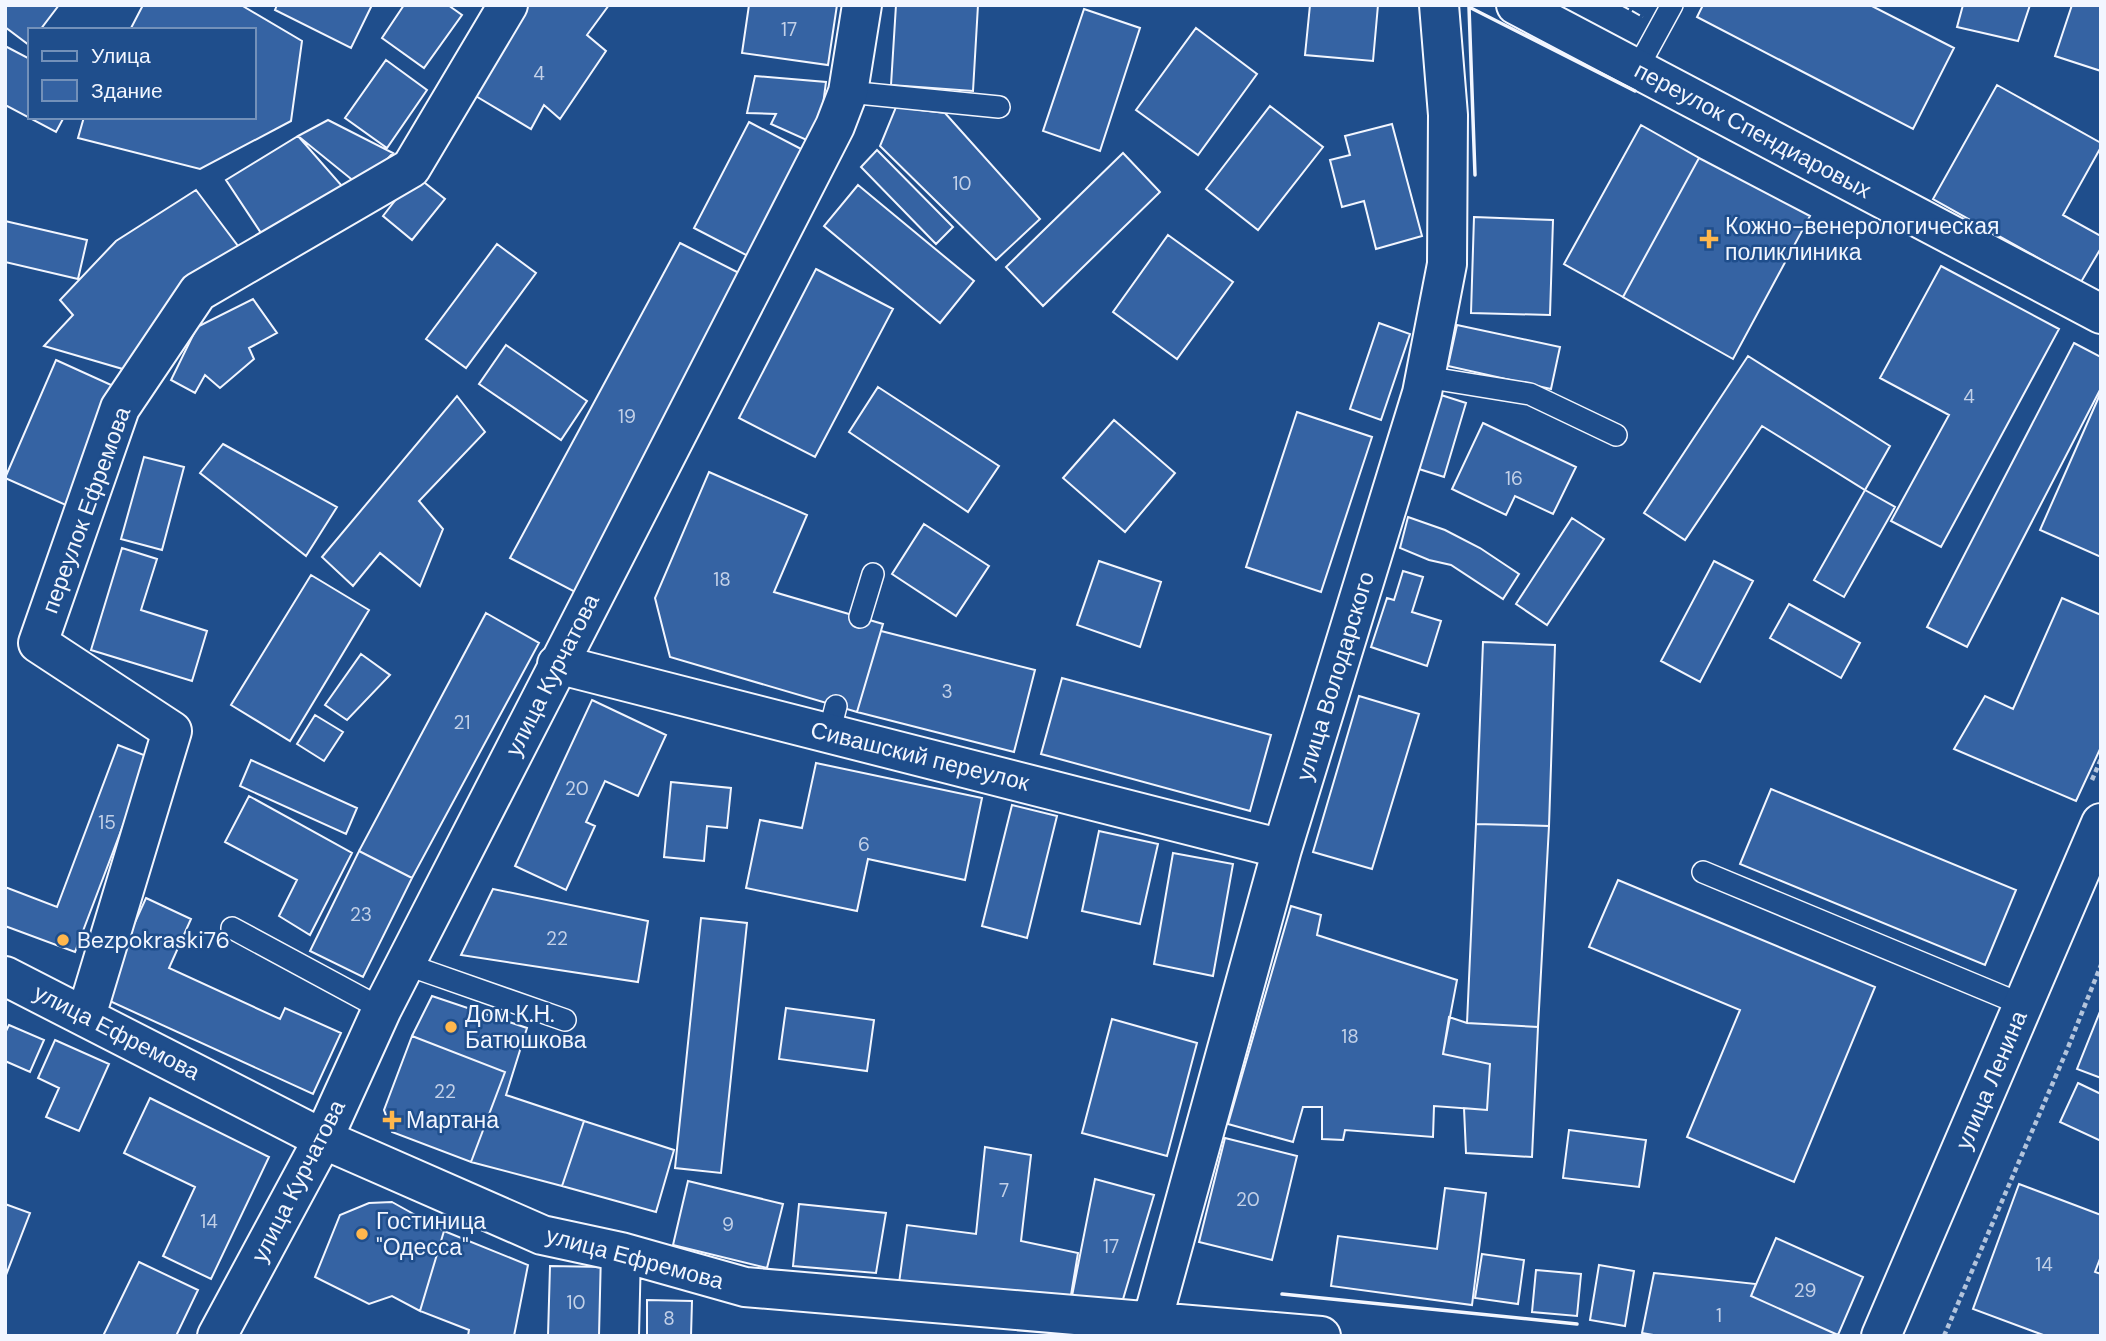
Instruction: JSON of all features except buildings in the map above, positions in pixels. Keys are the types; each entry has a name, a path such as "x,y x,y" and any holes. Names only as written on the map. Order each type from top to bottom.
{"street":[{"name":"переулок Ефремова","path":"86,1016 172,731 38,643 120,408 198,292 411,168 508,5"},
{"name":"улица Курчатова","path":"217,1336 323,1139 382,1009 835,126 848,92 862,5"},
{"name":"улица Володарского","path":"1151,1328 1282,849 1425,377 1447,264 1448,116 1439,5"},
{"name":"переулок Спендиаровых","path":"1516,5 2101,314"},
{"name":"Сивашский переулок","path":"557,664 832,720 1282,849"},
{"name":"улица Ленина","path":"1881,1336 2101,823"},
{"name":"улица Ефремова","path":"5,976 323,1139 542,1234 621,1252 745,1287 1151,1328 1306,1335"},
{"path":"619,1336 621,1252"}],"lane":[{"path":"1637,69 1672,5"},
{"path":"848,92 999,107"},
{"path":"1425,377 1531,394 1616,435"},
{"path":"860,617 873,574"},
{"path":"1703,872 2023,1005"},
{"path":"232,928 382,1009"},
{"path":"405,964 565,1020"}],"path":[{"path":"1944,1336 2101,965"}],"fence":[{"path":"1621,5 1643,17"}],"wall":[{"path":"1475,175 1469,7 1635,91"},
{"path":"1282,1294 1577,1324"}],"place":[{"name":"Кожно-венерологическая поликлиника","path":"1709,239"},
{"name":"Bezpokraski76","path":"63,940"},
{"name":"Дом К.Н. Батюшкова","path":"451,1027"},
{"name":"Мартана","path":"392,1120"},
{"name":"Гостиница \"Одесса\"","path":"362,1234"}]}
